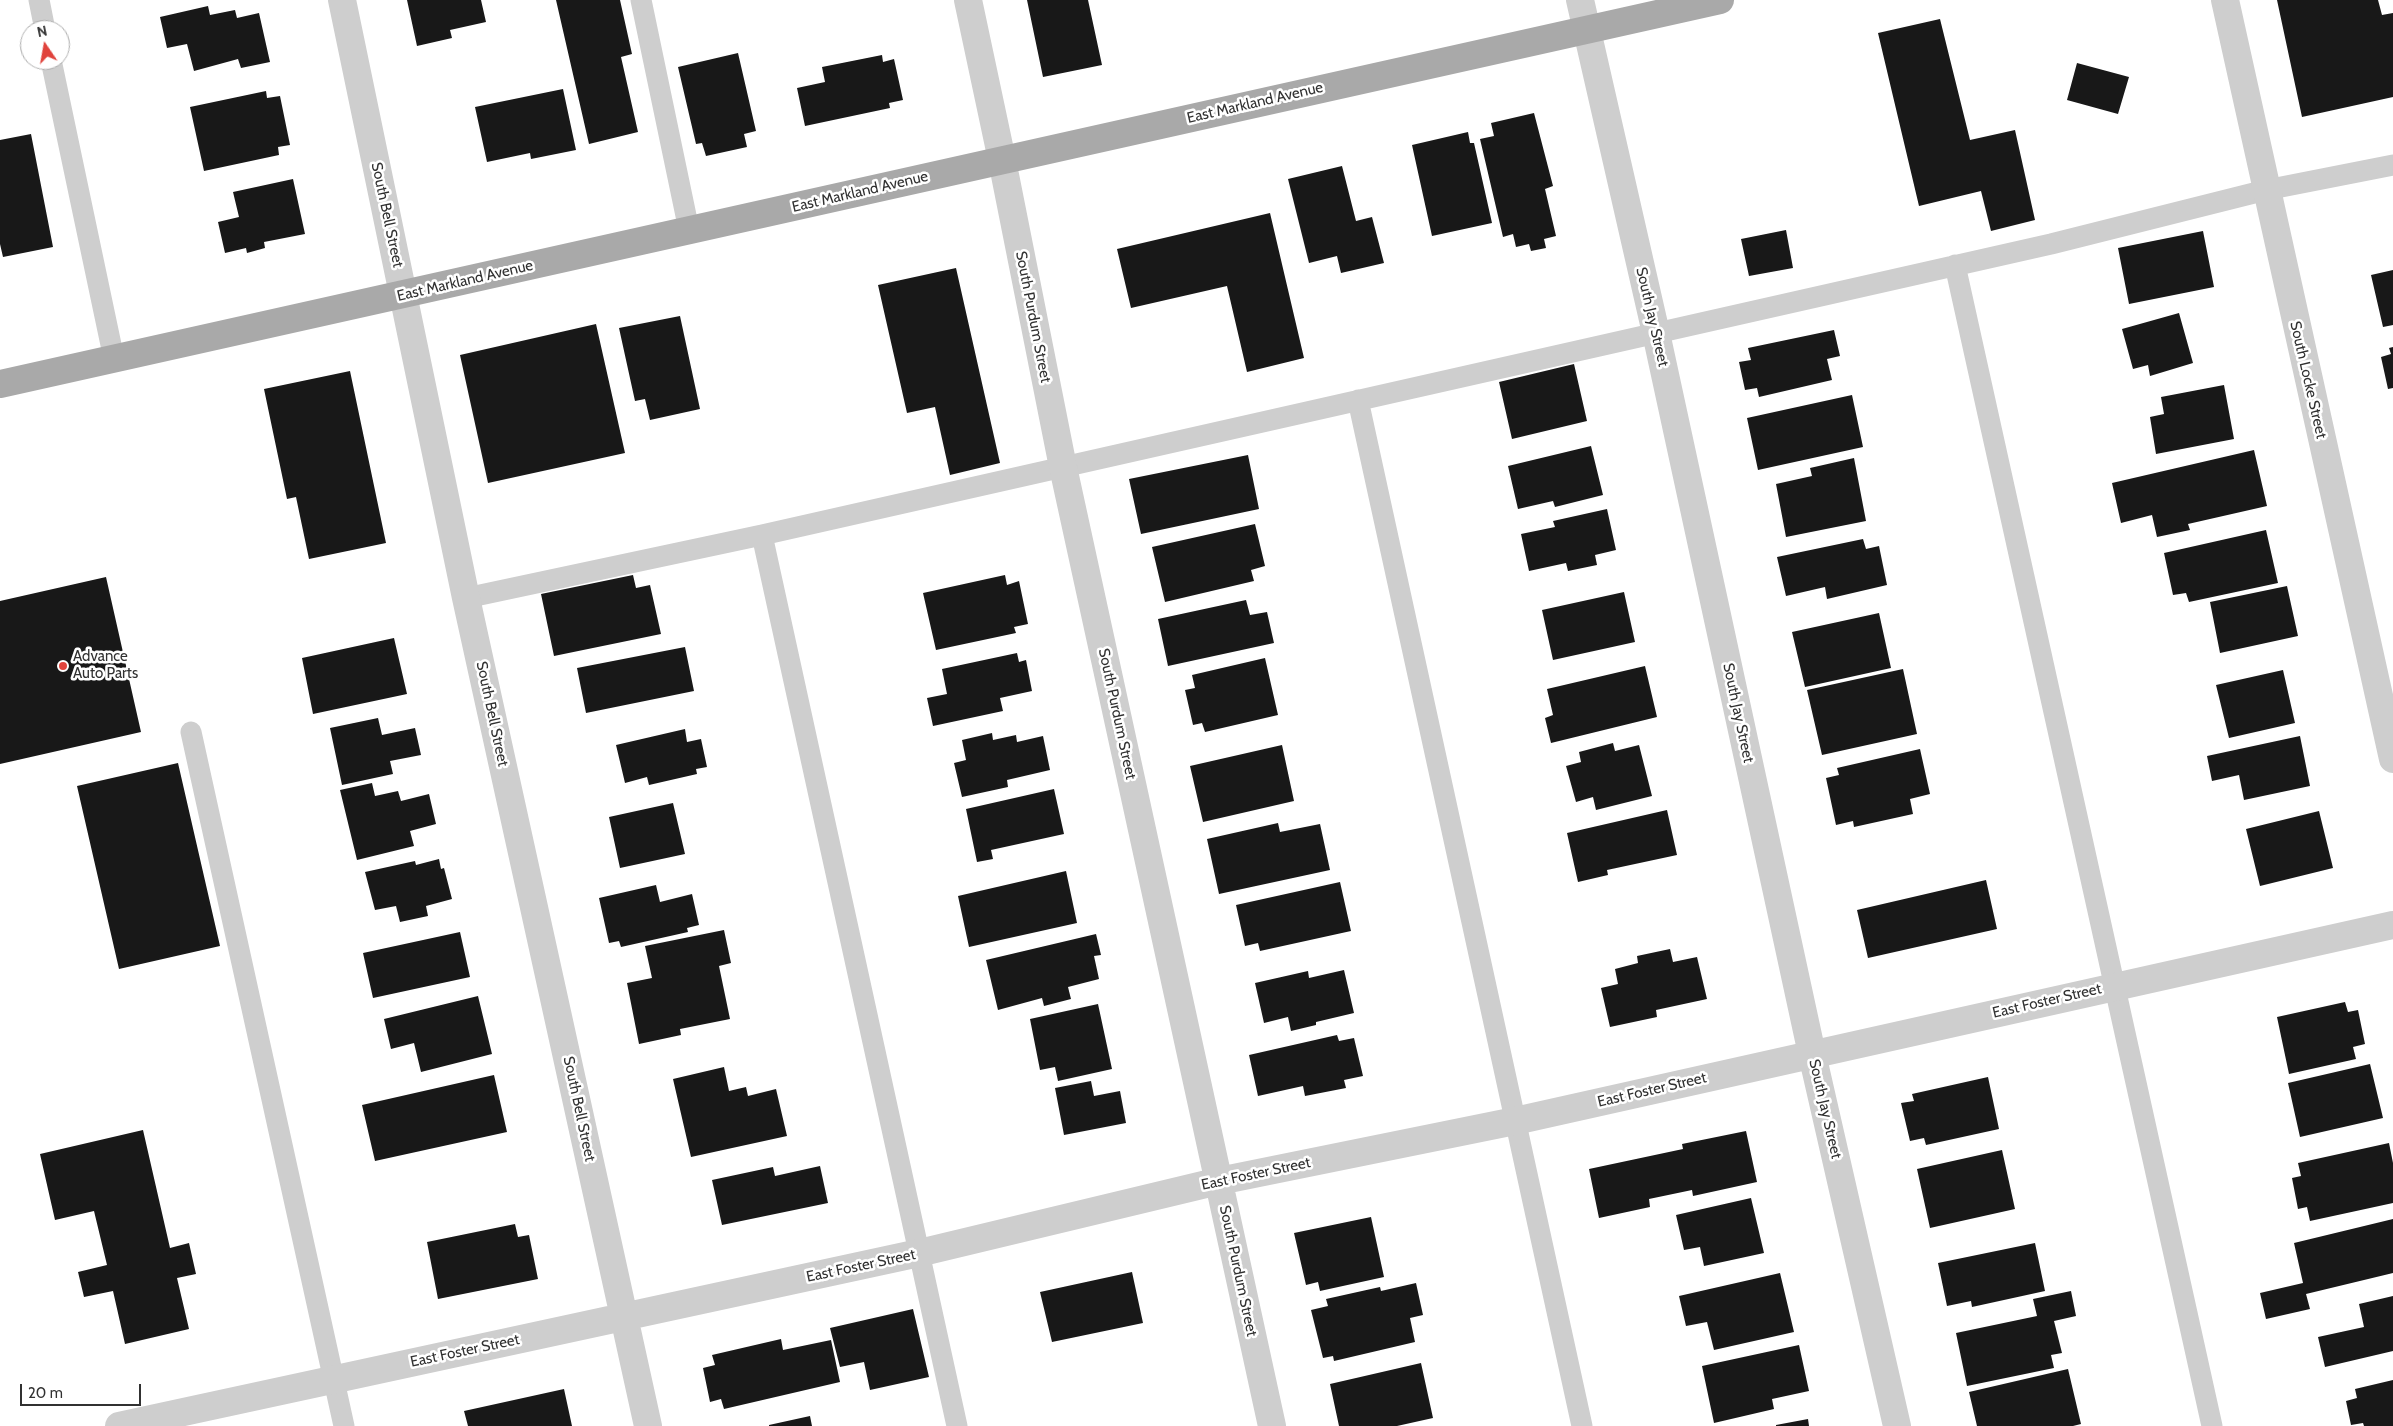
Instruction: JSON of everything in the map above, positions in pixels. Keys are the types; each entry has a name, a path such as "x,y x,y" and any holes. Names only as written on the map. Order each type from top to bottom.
{"main road":[{"name":"East Markland Avenue","path":"0,384 1720,0"}],"street":[{"name":"South Bell Street","path":"342,0 466,598 648,1426"},
{"name":"South Purdum Street","path":"968,0 1063,467 1272,1426"},
{"name":"South Jay Street","path":"1580,0 1656,333 1812,1054 1897,1426"},
{"name":"South Locke Street","path":"2226,0 2266,190 2393,759"},
{"name":"East Foster Street","path":"119,1426 919,1254 1219,1182 1516,1121 2393,925"}],"lane":[{"path":"39,0 43,20"},
{"path":"641,0 689,230"},
{"path":"53,70 114,359"},
{"path":"466,598 762,536 2051,244 2266,190 2393,165"},
{"path":"1955,265 2212,1426"},
{"path":"1358,400 1582,1426"},
{"path":"762,536 956,1426"},
{"path":"191,732 344,1426"}],"building":[{"path":"407,0 481,0 486,22 450,30 452,38 417,46"},
{"path":"556,0 620,0 632,54 621,57 638,132 589,144"},
{"path":"1027,0 1088,0 1102,65 1043,77"},
{"path":"2277,0 2378,0 2382,15 2393,13 2393,97 2302,117"},
{"path":"208,6 210,15 235,10 237,18 259,13 270,62 241,68 238,59 194,71 187,44 167,48 160,17"},
{"path":"1940,19 1970,140 2015,130 2035,220 1991,231 1981,191 1919,206 1878,33"},
{"path":"738,53 756,131 744,134 747,147 706,156 702,143 696,144 678,67"},
{"path":"882,55 883,62 894,59 903,100 889,103 890,108 805,126 797,88 825,82 822,67"},
{"path":"2077,63 2129,77 2118,114 2067,100"},
{"path":"563,89 576,150 531,159 530,153 487,162 475,107"},
{"path":"266,91 267,98 280,96 290,145 278,147 279,155 204,171 190,107"},
{"path":"1534,113 1553,186 1545,189 1556,236 1544,239 1546,248 1531,251 1529,244 1516,247 1513,234 1503,237 1480,139 1494,136 1491,123"},
{"path":"1468,132 1470,143 1474,143 1492,223 1432,236 1412,145"},
{"path":"31,134 53,247 3,257 0,244 0,140"},
{"path":"1342,166 1356,221 1372,217 1384,263 1341,273 1337,256 1309,263 1288,179"},
{"path":"293,179 305,234 264,242 265,248 247,253 246,248 225,253 218,222 239,217 233,192"},
{"path":"1270,213 1304,358 1247,372 1227,286 1131,308 1117,249"},
{"path":"1786,230 1793,268 1749,276 1741,239"},
{"path":"2203,231 2214,287 2129,304 2118,248"},
{"path":"956,268 1000,463 950,475 935,407 907,413 878,285"},
{"path":"2393,270 2393,325 2383,327 2371,275"},
{"path":"2179,313 2193,363 2150,376 2148,365 2133,369 2122,329"},
{"path":"680,316 700,409 650,420 645,399 635,401 619,328"},
{"path":"596,324 625,453 488,483 460,355"},
{"path":"1834,330 1840,356 1827,359 1832,380 1759,397 1757,388 1745,390 1739,362 1751,360 1748,348"},
{"path":"2393,347 2393,388 2388,389 2381,357 2391,354 2389,348"},
{"path":"1574,364 1587,421 1512,439 1499,382"},
{"path":"350,371 386,543 309,559 296,497 287,499 264,389"},
{"path":"2224,385 2234,439 2156,454 2150,417 2164,414 2161,397"},
{"path":"1852,395 1863,447 1758,470 1747,418"},
{"path":"1591,446 1603,495 1555,507 1553,501 1518,509 1508,466"},
{"path":"2254,450 2267,506 2188,524 2190,530 2157,537 2152,515 2121,523 2112,483"},
{"path":"1248,455 1259,509 1141,534 1129,479"},
{"path":"1854,458 1866,521 1786,537 1776,484 1812,476 1810,468"},
{"path":"1607,509 1616,550 1595,555 1597,565 1568,571 1566,563 1529,571 1521,534 1555,527 1553,521"},
{"path":"1255,524 1265,566 1251,570 1254,581 1165,602 1152,547"},
{"path":"2266,530 2278,583 2189,602 2186,593 2173,595 2164,553"},
{"path":"1863,539 1866,549 1879,546 1887,585 1827,599 1825,587 1786,596 1777,557"},
{"path":"633,575 636,588 650,585 661,634 554,656 541,594"},
{"path":"1005,575 1007,585 1019,581 1028,624 1014,627 1016,633 936,650 923,593"},
{"name":"Advance Auto Parts","path":"106,577 141,732 0,764 0,601"},
{"path":"2287,586 2298,636 2220,653 2210,602"},
{"path":"1624,592 1635,642 1553,660 1542,610"},
{"path":"1246,600 1250,615 1267,612 1274,643 1168,666 1158,619"},
{"path":"1879,613 1891,668 1805,687 1792,632"},
{"path":"394,638 407,694 313,714 302,658"},
{"path":"685,647 694,691 586,713 577,668"},
{"path":"1017,653 1019,662 1026,660 1032,691 1000,698 1003,711 933,726 927,698 947,694 942,669"},
{"path":"1265,658 1278,715 1205,732 1202,723 1193,725 1185,690 1195,688 1192,675"},
{"path":"1645,666 1657,717 1551,743 1545,718 1553,715 1547,689"},
{"path":"1903,669 1917,734 1822,755 1807,690"},
{"path":"2283,670 2295,723 2229,738 2216,685"},
{"path":"378,718 382,735 415,728 421,755 390,761 393,774 342,785 330,728"},
{"path":"685,729 687,742 701,739 707,767 696,769 697,774 649,785 647,777 625,783 616,745"},
{"path":"992,733 993,740 1016,735 1017,742 1043,736 1050,770 1007,780 1008,787 962,797 954,763 966,760 962,740"},
{"path":"2300,736 2310,786 2244,800 2239,775 2212,781 2207,756"},
{"path":"1613,743 1615,751 1639,745 1652,796 1596,810 1593,797 1576,802 1566,766 1581,762 1579,752"},
{"path":"1282,745 1294,801 1203,822 1190,766"},
{"path":"1920,749 1930,794 1910,799 1913,814 1854,827 1853,821 1836,825 1826,778 1839,775 1837,768"},
{"path":"178,763 220,946 119,969 77,786"},
{"path":"372,783 375,796 398,791 401,801 429,794 436,824 410,831 414,846 357,860 340,790"},
{"path":"1054,789 1064,834 991,850 993,859 977,862 966,809"},
{"path":"673,803 685,854 620,868 609,817"},
{"path":"1667,810 1677,855 1607,870 1608,875 1578,882 1567,833"},
{"path":"2319,811 2333,868 2260,886 2246,829"},
{"path":"1278,823 1280,832 1320,824 1330,870 1219,894 1207,839"},
{"path":"439,859 441,869 444,868 452,899 426,906 428,916 400,922 396,906 375,910 365,872 415,861 416,865"},
{"path":"1066,871 1077,923 969,947 958,896"},
{"path":"1986,880 1997,929 1868,958 1857,910"},
{"path":"1340,882 1351,931 1260,951 1258,943 1245,946 1236,905"},
{"path":"656,885 660,902 692,894 699,925 687,928 688,932 621,947 619,941 609,943 599,898"},
{"path":"724,930 731,963 719,966 730,1019 680,1029 681,1035 639,1044 627,983 652,978 645,946"},
{"path":"460,932 470,977 373,998 363,953"},
{"path":"1096,934 1101,955 1094,956 1099,979 1068,987 1071,999 1044,1006 1042,998 998,1010 986,960"},
{"path":"1670,949 1673,962 1697,957 1707,999 1656,1010 1657,1017 1610,1027 1601,988 1618,984 1615,969 1638,963 1637,956"},
{"path":"1344,970 1354,1013 1316,1022 1316,1025 1291,1031 1288,1017 1264,1023 1255,983 1308,971 1309,978"},
{"path":"478,996 492,1054 421,1072 414,1043 391,1049 384,1019"},
{"path":"2345,1002 2348,1012 2358,1010 2365,1044 2353,1047 2356,1059 2289,1074 2277,1017"},
{"path":"1098,1004 1112,1069 1058,1081 1055,1067 1040,1070 1030,1019"},
{"path":"1337,1035 1339,1041 1354,1038 1363,1076 1344,1080 1346,1088 1305,1096 1303,1086 1258,1096 1249,1055"},
{"path":"2370,1064 2383,1118 2300,1137 2288,1083"},
{"path":"724,1067 729,1091 746,1087 748,1096 776,1089 787,1136 691,1157 673,1079"},
{"path":"494,1075 507,1132 375,1161 362,1105"},
{"path":"1988,1077 1999,1129 1926,1145 1924,1138 1910,1141 1901,1103 1914,1101 1912,1094"},
{"path":"1091,1081 1094,1096 1120,1091 1126,1123 1064,1135 1055,1088"},
{"path":"143,1130 170,1248 189,1243 196,1274 177,1278 189,1329 125,1344 113,1291 84,1297 78,1272 107,1265 94,1211 55,1220 40,1154"},
{"path":"1746,1131 1757,1182 1693,1196 1692,1190 1649,1199 1650,1207 1599,1218 1589,1169 1683,1149 1682,1144"},
{"path":"2389,1143 2393,1163 2393,1203 2310,1221 2307,1207 2298,1209 2292,1178 2301,1176 2298,1163"},
{"path":"2002,1150 2015,1209 1930,1228 1917,1169"},
{"path":"820,1166 828,1203 722,1225 712,1180 773,1167 775,1176"},
{"path":"1751,1198 1764,1253 1704,1266 1700,1247 1684,1250 1676,1215"},
{"path":"1371,1217 1384,1277 1320,1291 1318,1282 1306,1285 1294,1233"},
{"path":"2393,1219 2393,1273 2306,1294 2310,1309 2266,1319 2260,1293 2303,1283 2294,1243"},
{"path":"515,1224 518,1237 529,1235 538,1279 438,1299 427,1242"},
{"path":"2035,1243 2045,1291 1972,1307 1971,1301 1947,1306 1938,1263"},
{"path":"1132,1272 1143,1323 1052,1342 1040,1292"},
{"path":"1780,1273 1794,1332 1714,1350 1707,1322 1686,1326 1679,1296"},
{"path":"1416,1283 1423,1315 1410,1318 1415,1342 1334,1361 1333,1356 1323,1358 1311,1310 1328,1306 1326,1299 1380,1287 1381,1291"},
{"path":"2071,1291 2076,1316 2054,1321 2062,1353 2051,1355 2054,1368 1967,1386 1956,1333 2037,1316 2033,1299"},
{"path":"2393,1296 2393,1351 2325,1367 2318,1337 2364,1327 2359,1304"},
{"path":"913,1309 929,1377 870,1390 864,1362 840,1367 830,1328"},
{"path":"781,1339 783,1350 831,1340 840,1382 724,1409 721,1399 710,1402 703,1368 715,1365 712,1355"},
{"path":"1799,1345 1809,1391 1772,1399 1774,1409 1714,1423 1702,1366"},
{"path":"1421,1363 1433,1418 1397,1426 1339,1426 1330,1384"},
{"path":"2068,1369 2081,1424 2073,1426 1977,1426 1969,1392"},
{"path":"2393,1380 2393,1426 2364,1426 2363,1423 2351,1425 2346,1401 2357,1398 2355,1389"},
{"path":"564,1389 572,1426 468,1426 464,1411"},
{"path":"810,1416 812,1426 769,1426 769,1425"},
{"path":"1808,1419 1809,1426 1776,1426 1776,1425"}],"place":[{"name":"Advance Auto Parts","path":"63,666"}]}
